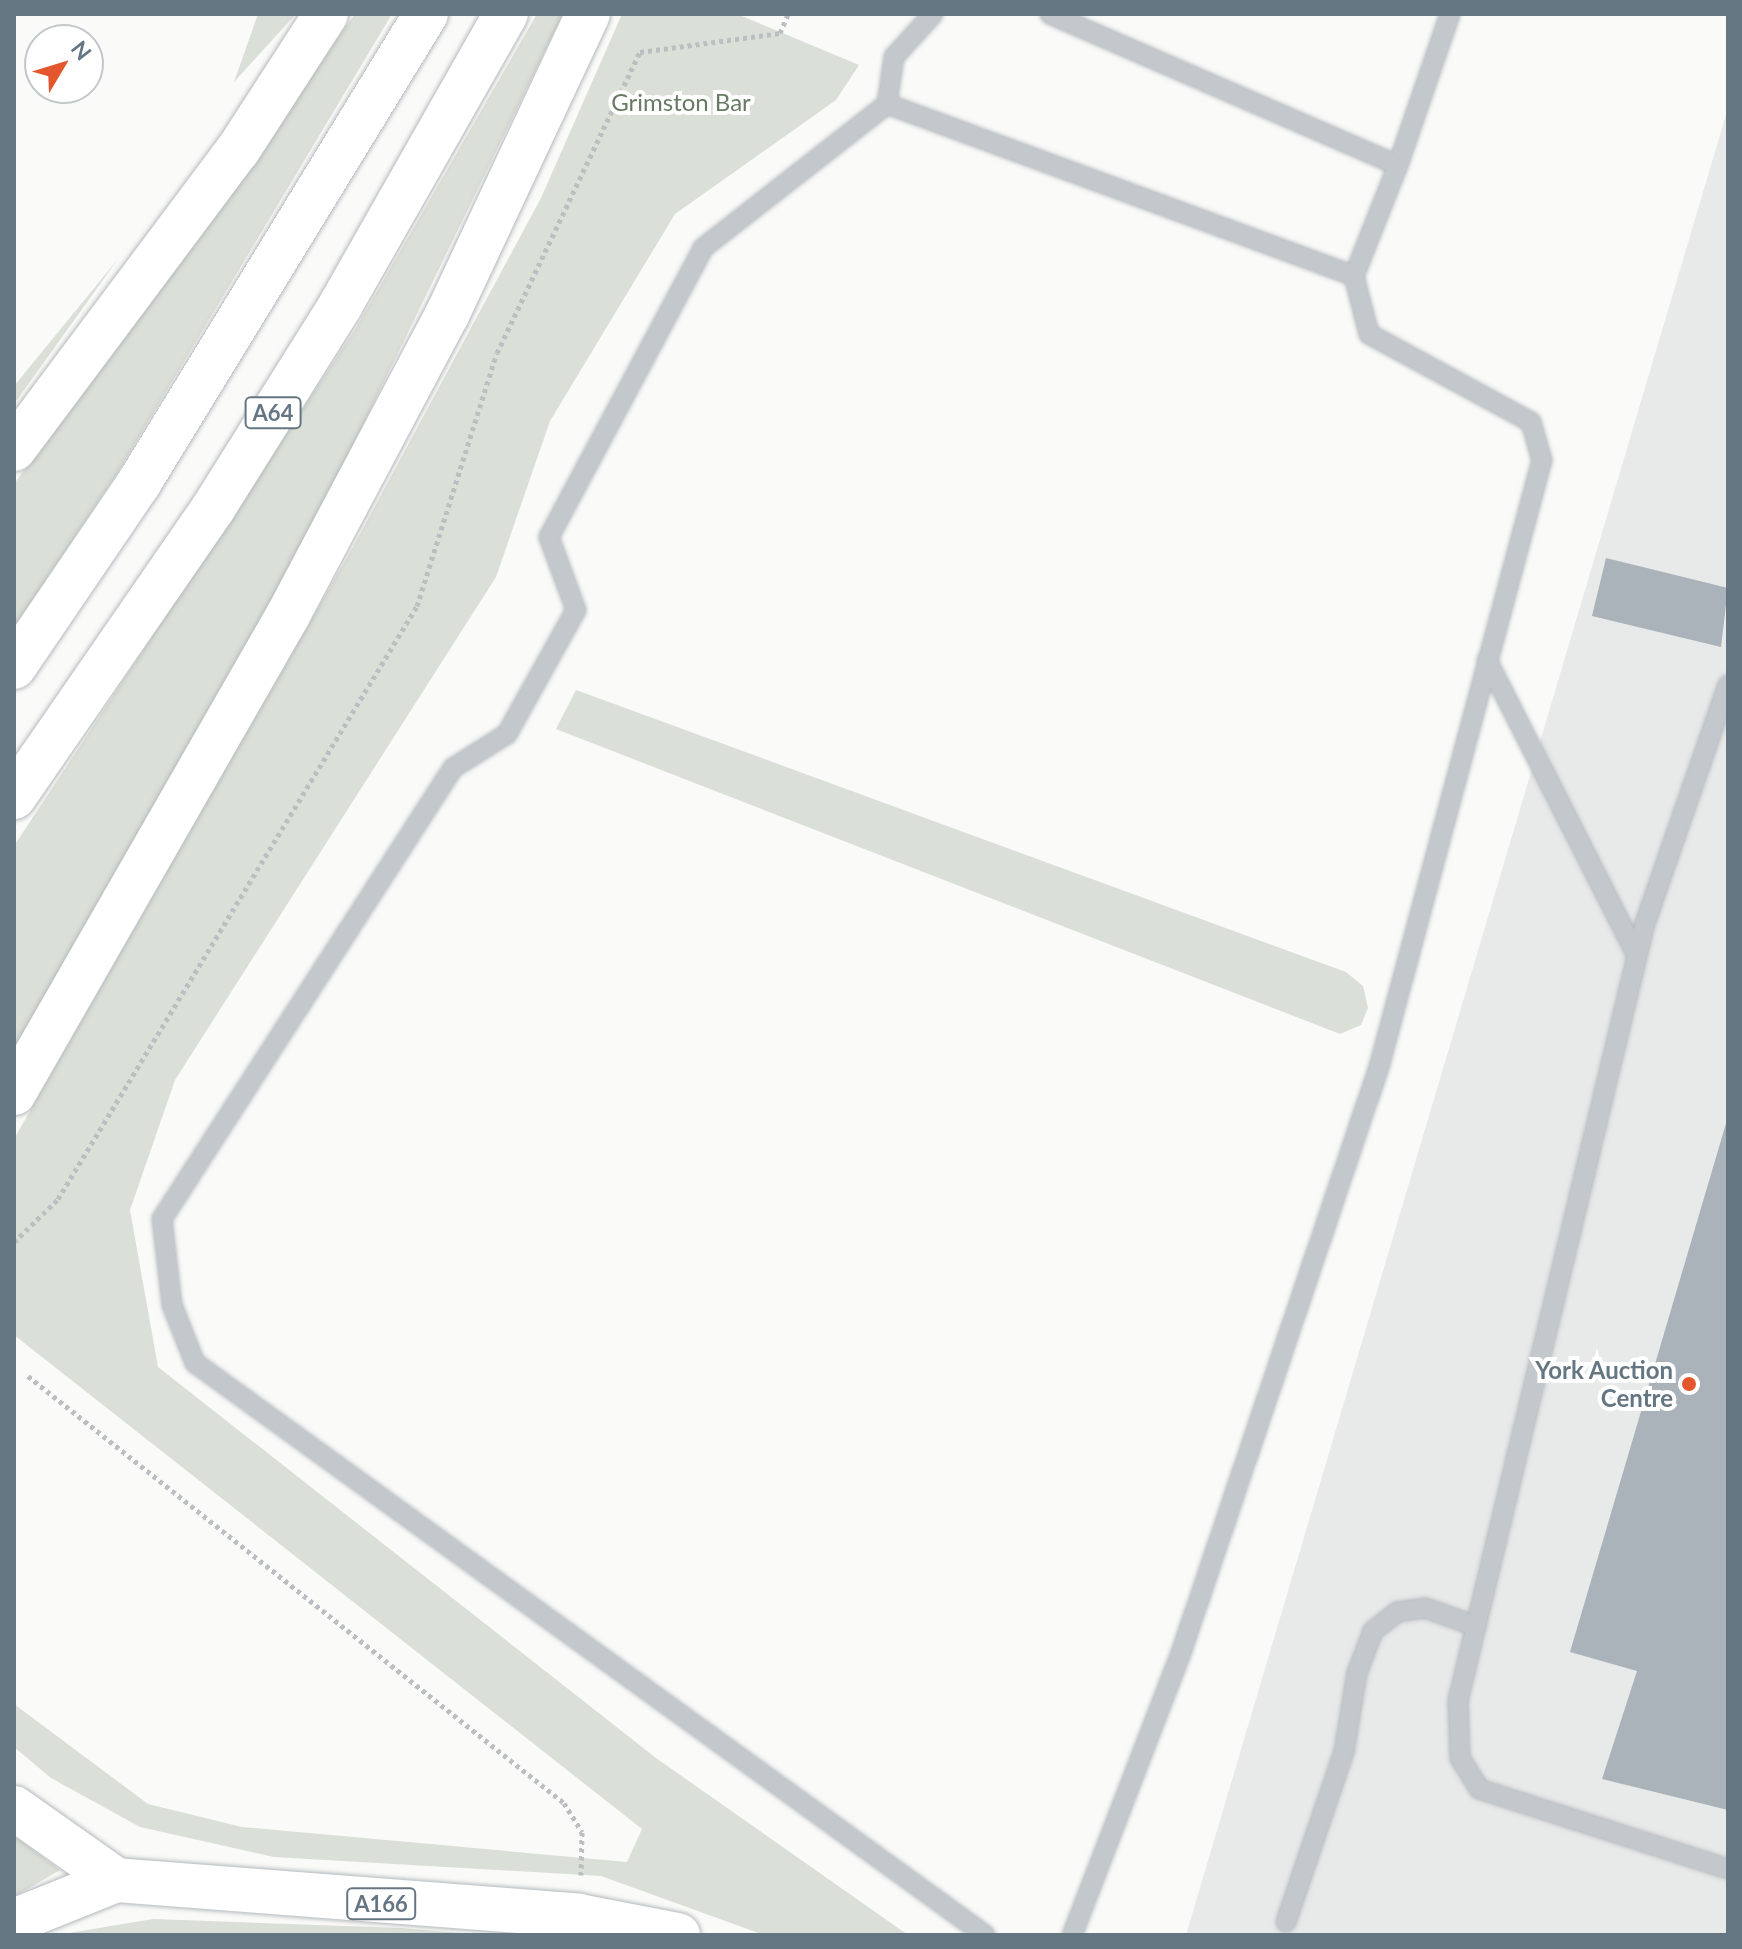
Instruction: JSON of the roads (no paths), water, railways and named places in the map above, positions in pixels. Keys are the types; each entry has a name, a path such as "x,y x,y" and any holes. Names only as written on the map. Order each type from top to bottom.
{"highway":[{"path":"14,449 238,150 326,14"},
{"path":"14,667 173,430 426,14"},
{"name":"A64","path":"14,797 214,507 340,306 506,14"},
{"path":"14,1093 302,588 447,315 588,14"},
{"path":"14,1808 116,1880"},
{"name":"A166","path":"14,1921 116,1880 579,1916 678,1935"}],"lane":[{"path":"933,14 894,57 887,104 703,248 549,537 576,610 507,734 453,768 162,1219 163,1256 195,1363 985,1935"},
{"path":"1050,14 1398,165"},
{"path":"1072,1935 1181,1653 1375,1078 1542,460 1531,422 1369,334 1354,276 1398,165 1450,14"},
{"path":"887,104 1354,276"},
{"path":"1487,660 1637,956"},
{"path":"1728,685 1637,956 1458,1701 1460,1758 1479,1789 1728,1869"},
{"path":"1286,1922 1344,1752 1357,1673 1373,1631 1397,1612 1425,1608 1476,1626"}],"place":[{"name":"York Auction Centre","path":"1689,1384"}],"park label":[{"name":"Grimston Bar","path":"681,102"}]}
